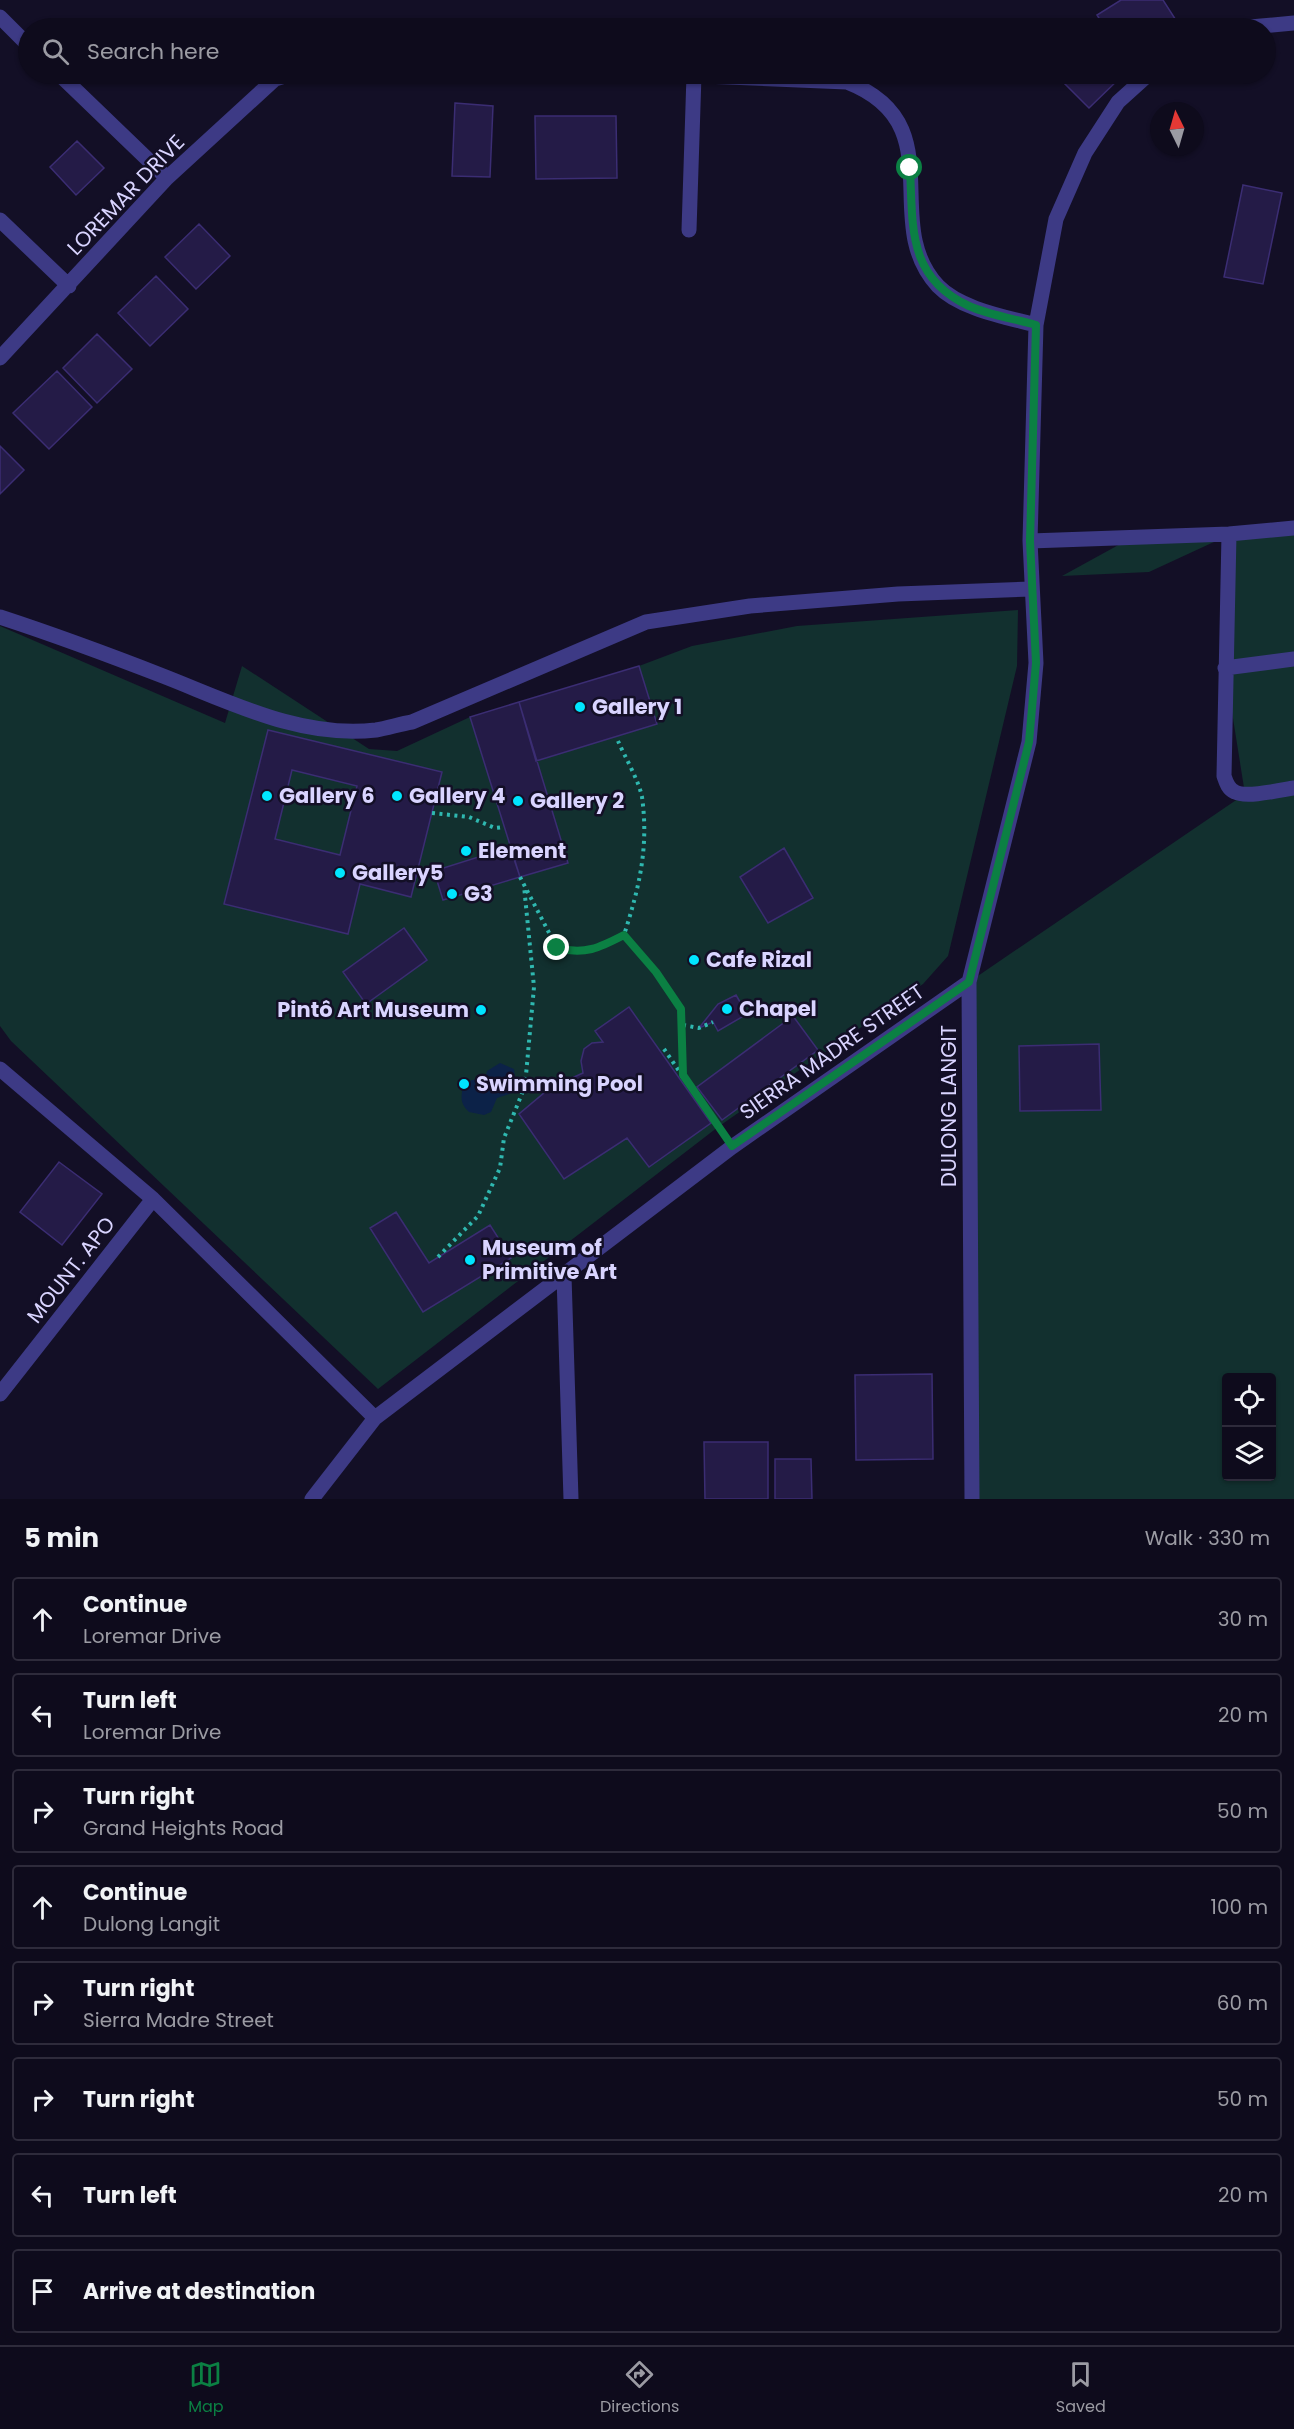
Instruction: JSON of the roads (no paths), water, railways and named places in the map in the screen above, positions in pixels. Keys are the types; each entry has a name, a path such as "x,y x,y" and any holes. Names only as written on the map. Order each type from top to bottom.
{"street":[{"path":"0,17 18,35"},
{"path":"1276,25 1294,23"},
{"path":"68,84 167,178"},
{"name":"LOREMAR DRIVE","path":"0,358 167,178 270,84"},
{"path":"689,230 694,84"},
{"path":"852,84 868,90 890,108 903,129 910,168 913,230 921,263 939,288 970,306 1036,325"},
{"name":"DULONG LANGIT","path":"972,1499 969,982 1029,742 1036,663 1030,541 1036,325 1056,219 1085,153 1118,102 1138,84"},
{"path":"0,220 69,286"},
{"path":"1030,541 1229,534 1294,528"},
{"path":"1229,534 1224,776 1227,786 1235,793 1245,794 1294,788"},
{"path":"0,617 121,660 245,710 317,728 348,731 377,730 412,722 646,622 761,605 898,594 1031,589"},
{"path":"1225,668 1294,659"},
{"name":"SIERRA MADRE STREET","path":"312,1499 375,1418 732,1146 969,982"},
{"path":"0,1069 153,1199 375,1418"},
{"name":"MOUNT. APO","path":"0,1394 153,1199"},
{"path":"564,1275 571,1499"}],"water":[{"path":"500,1063 514,1069 516,1085 512,1093 497,1098 491,1112 484,1115 469,1112 462,1099 464,1084 472,1080 485,1079 487,1071"}],"place":[{"name":"Gallery 1","path":"580,707"},
{"name":"Gallery 6","path":"267,796"},
{"name":"Gallery 4","path":"397,796"},
{"name":"Gallery 2","path":"518,801"},
{"name":"Element","path":"466,851"},
{"name":"Gallery5","path":"340,873"},
{"name":"G3","path":"452,894"},
{"name":"Cafe Rizal","path":"694,960"},
{"name":"Chapel","path":"727,1009"},
{"name":"Pintô Art Museum","path":"481,1010"},
{"name":"Swimming Pool","path":"464,1084"},
{"name":"Museum of Primitive Art","path":"470,1260"}]}
